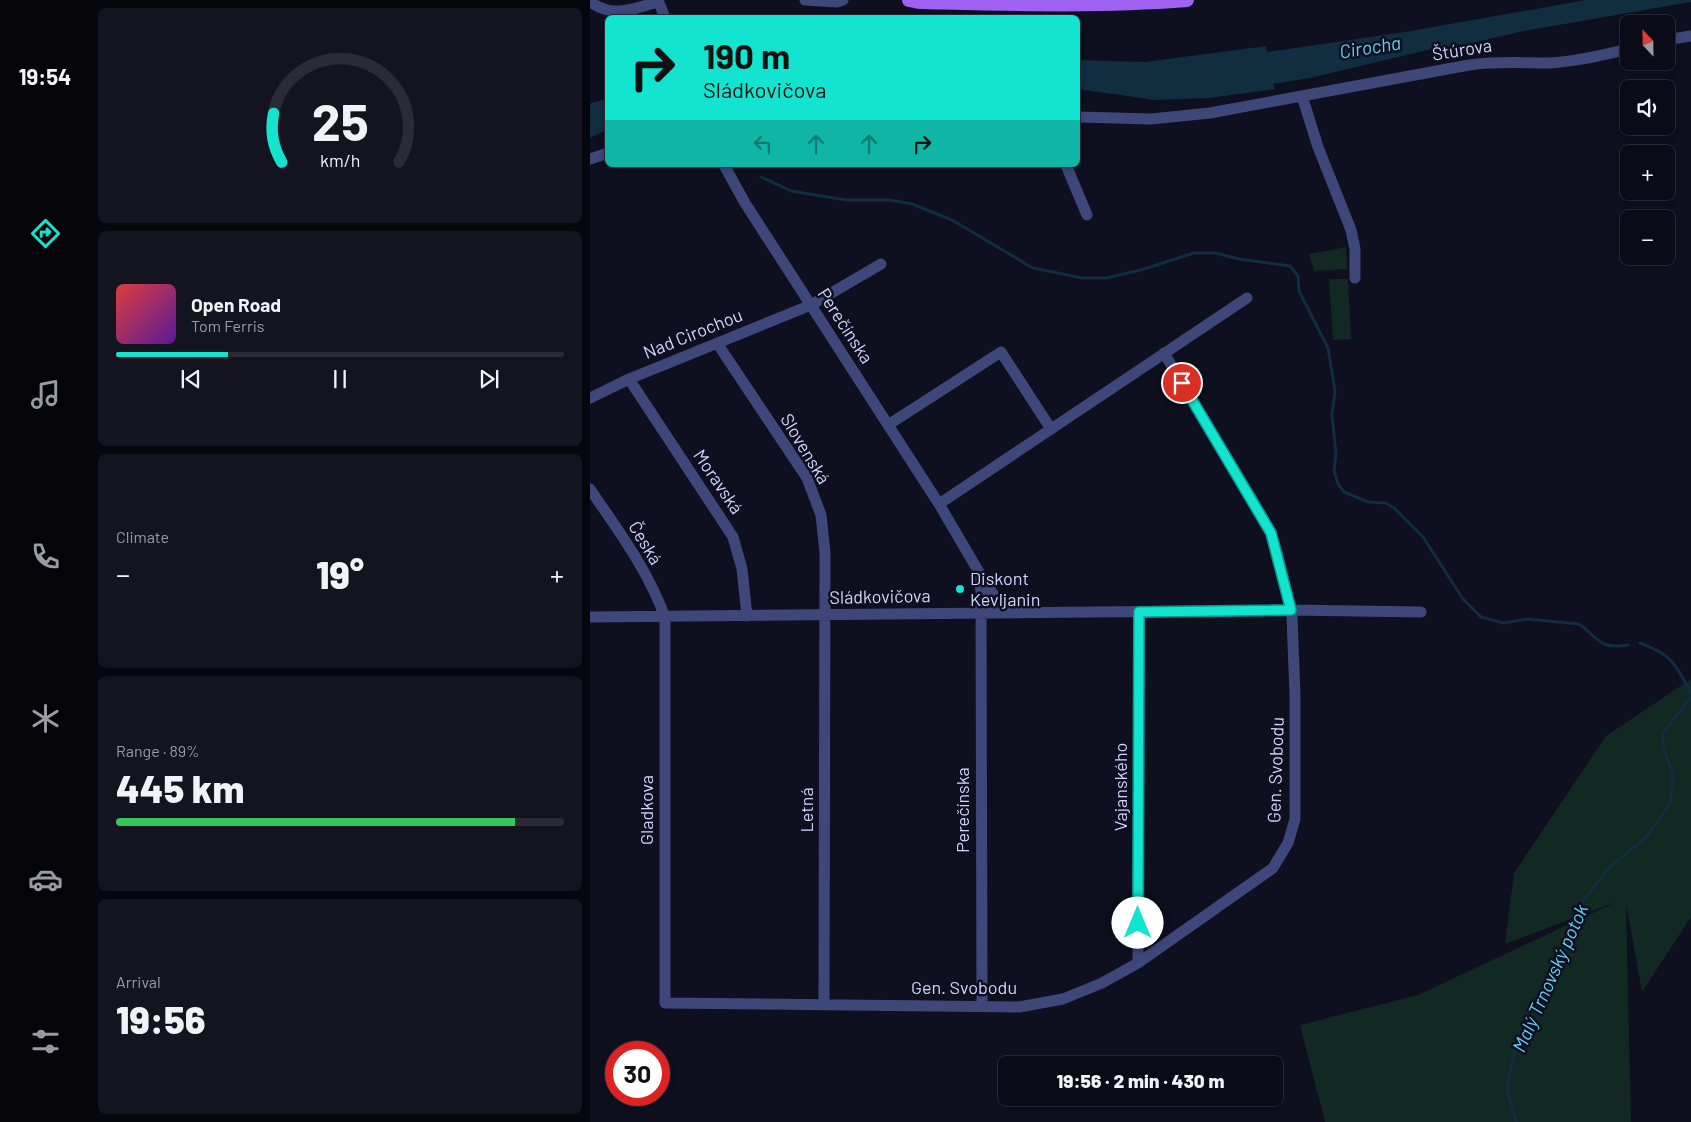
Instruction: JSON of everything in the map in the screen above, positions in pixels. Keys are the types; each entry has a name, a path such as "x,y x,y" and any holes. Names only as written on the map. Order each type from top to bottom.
{"main road":[{"path":"909,0 986,4 1187,0"}],"street":[{"path":"804,0 843,0"},
{"path":"590,2 602,10 626,12 658,1 665,15"},
{"path":"1675,39 1691,36"},
{"name":"Štúrova","path":"1080,117 1152,119 1210,113 1469,65 1509,61 1548,63 1588,58 1620,51"},
{"path":"1302,96 1318,147 1351,230 1355,248 1355,278"},
{"path":"590,159 605,153"},
{"name":"Perečínska","path":"725,167 745,202 939,504 994,595 1003,608 1017,613"},
{"path":"1067,167 1087,215"},
{"name":"Nad Cirochou","path":"590,398 629,379 811,305 882,264"},
{"path":"939,504 1247,298"},
{"name":"Slovenská","path":"717,343 807,478 821,516 825,553 825,616"},
{"path":"888,425 1001,352 1052,429"},
{"name":"Gen. Svobodu","path":"665,1003 1018,1007 1063,998 1102,982 1138,963 1273,868 1288,843 1295,819 1295,695 1291,610 1271,533 1164,353"},
{"name":"Moravská","path":"629,379 733,537 742,569 747,616"},
{"name":"Česká","path":"590,489 630,549 660,604 665,618"},
{"name":"Perečínska","path":"974,560 990,580 1002,600 1017,613"},
{"name":"Perečínska","path":"974,560 980,582 982,1006"},
{"name":"Perečínska","path":"990,580 994,595"},
{"path":"980,608 989,610 994,595"},
{"name":"Sládkovičova","path":"590,617 665,618 966,614 980,608 1017,613 1291,610 1421,612"},
{"name":"Vajanského","path":"1138,963 1139,612"},
{"name":"Letná","path":"824,1004 825,616"},
{"name":"Gladkova","path":"665,618 665,1003"}],"green space":[{"path":"1346,247 1347,269 1314,271 1309,254"},
{"path":"1329,279 1348,279 1351,339 1333,340"},
{"path":"1691,679 1691,917 1642,992 1626,903 1631,1122 1325,1122 1300,1025 1418,995 1616,902 1505,944 1514,873 1606,736"}],"water":[{"path":"1586,0 1691,0 1691,2 1524,31 1472,43 1440,47 1310,78 1273,84 1275,89 1209,98 1155,100 1080,89 1080,60 1145,62 1266,46 1267,52 1405,32"},
{"path":"605,108 605,131 590,138 590,116"}],"waterway":[{"name":"Cirocha","path":"590,114 605,110"},
{"name":"Malý Trnovský potok","path":"761,177 791,191 846,200 890,200 912,204 952,220 1033,268 1082,278 1106,278 1141,270 1194,253 1216,253 1239,259 1290,266 1298,276 1299,291 1328,348 1335,391 1332,415 1336,454 1334,470 1338,484 1344,492 1368,502 1386,503 1395,509 1423,537 1463,599 1481,617 1504,623 1527,619 1579,624 1604,644 1610,646 1628,645"},
{"name":"Malý Trnovský potok","path":"1640,643 1666,656 1677,668 1691,693"},
{"name":"Malý Trnovský potok","path":"1516,1122 1507,1089 1515,1048 1529,1014 1564,954 1578,908 1607,870 1647,836 1670,804 1673,775 1663,747 1663,733 1691,697"}],"place":[{"name":"Diskont Kevljanin","path":"960,589"}],"route":[{"path":"1138,923 1139,612 1291,610 1271,533 1182,383"}]}
